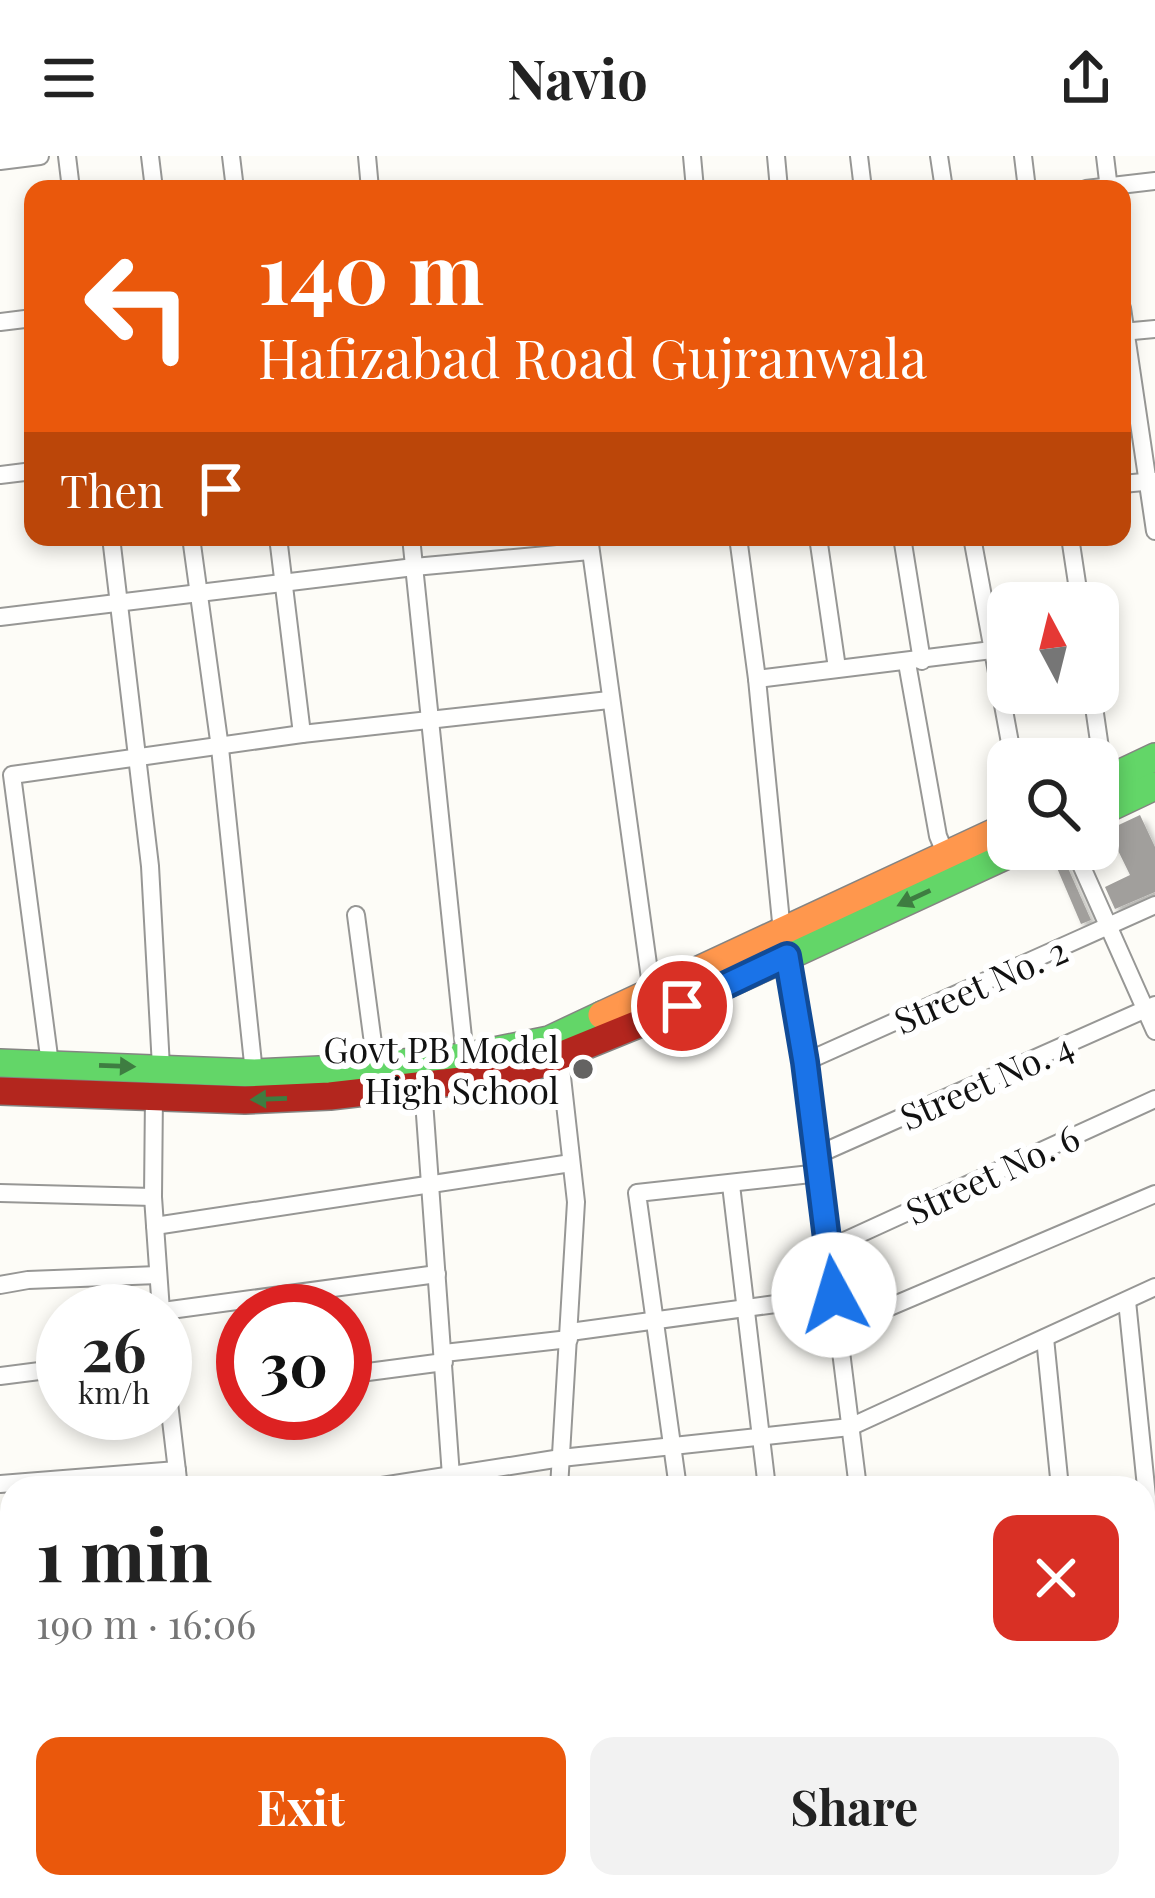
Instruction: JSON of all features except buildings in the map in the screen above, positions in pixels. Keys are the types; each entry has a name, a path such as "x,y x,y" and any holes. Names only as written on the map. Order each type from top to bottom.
{"main road":[{"path":"1119,774 1155,757"},
{"path":"1119,803 1155,786"},
{"path":"0,1063 50,1064 245,1100 423,1087 512,1075 560,1059 987,836"},
{"path":"0,1090 376,1066 465,1057 549,1040 652,993 987,862"}],"street":[{"path":"0,161 40,156"},
{"path":"1131,375 1151,481 1155,531"},
{"path":"112,546 150,866 157,1081 153,1197 159,1284"},
{"path":"192,546 220,748 254,1072"},
{"path":"279,546 302,734"},
{"path":"412,546 465,1057"},
{"path":"0,617 575,546"},
{"path":"590,546 652,993"},
{"path":"739,546 784,944 819,1164 856,1476"},
{"path":"819,546 837,668"},
{"path":"903,546 938,836 946,855"},
{"path":"974,546 987,599"},
{"path":"1071,546 1077,582"},
{"path":"757,679 987,651"},
{"path":"50,1064 12,775 302,734 609,700"},
{"path":"1083,870 1150,1007 1155,1031"},
{"name":"Street No. 2","path":"805,1062 1155,905"},
{"path":"356,915 376,1066"},
{"name":"Street No. 4","path":"656,1322 638,1193 730,1185 819,1164 1150,1007"},
{"path":"560,1059 576,1202 560,1476"},
{"path":"423,1087 444,1358 446,1476"},
{"name":"Street No. 6","path":"829,1248 1155,1099"},
{"path":"155,1226 572,1163"},
{"path":"730,1185 766,1476"},
{"path":"0,1193 153,1197"},
{"path":"838,1329 1155,1194"},
{"path":"192,1307 437,1274"},
{"path":"0,1285 158,1275"},
{"path":"467,1476 561,1458 850,1427 1155,1288"},
{"path":"372,1371 745,1306 834,1295"},
{"path":"1127,1301 1147,1476"},
{"path":"656,1322 677,1476"},
{"path":"1045,1338 1059,1476"},
{"path":"0,1376 36,1371"},
{"path":"173,1440 178,1476"}],"traffic: fast":[{"path":"1119,774 1155,757"},
{"path":"1119,803 1155,786"},
{"path":"778,961 987,864"},
{"path":"0,1063 254,1073 341,1069 465,1057 549,1040 602,1015"}],"traffic: slow":[{"path":"602,1015 987,836"}],"traffic: jam":[{"path":"0,1091 245,1100 330,1096 513,1075 778,961"}],"place":[{"name":"Govt PB Model High School","path":"583,1069"}],"route":[{"path":"682,1006 787,956 834,1295"}]}
